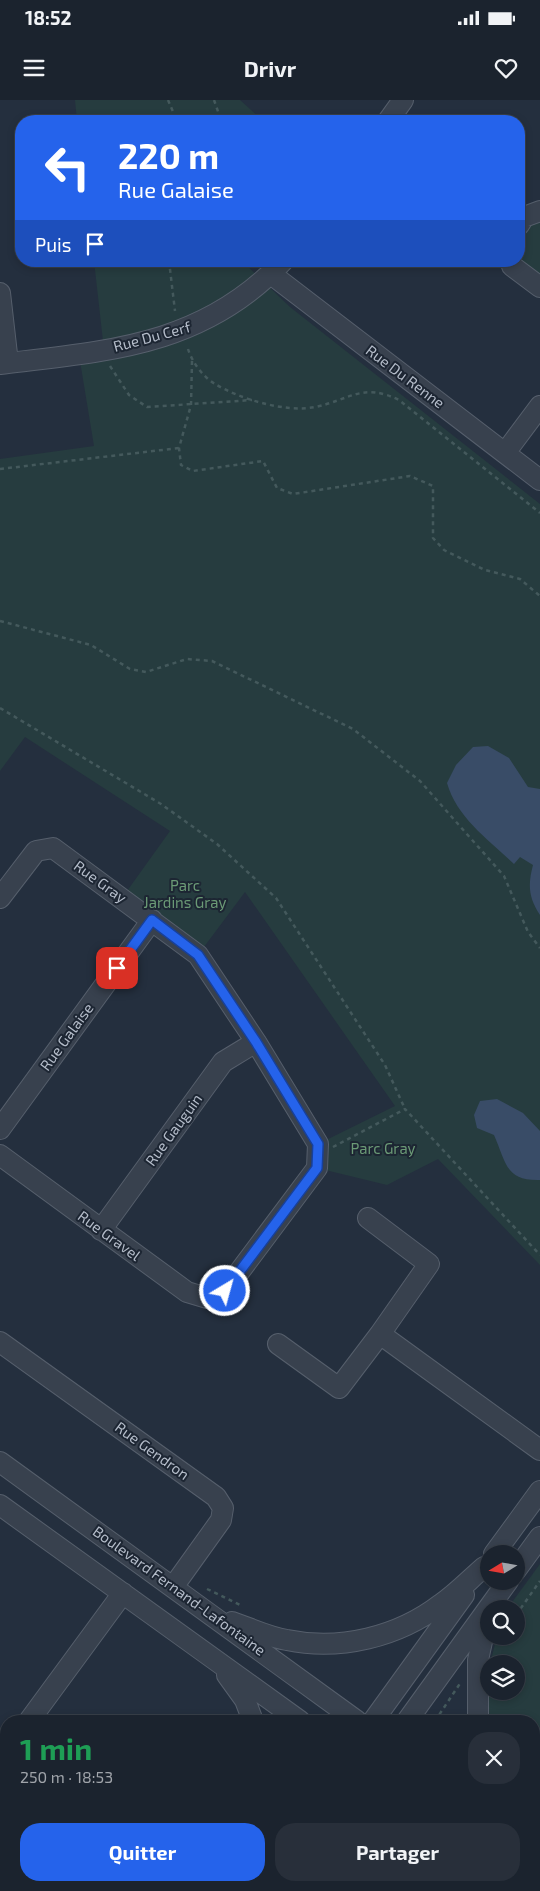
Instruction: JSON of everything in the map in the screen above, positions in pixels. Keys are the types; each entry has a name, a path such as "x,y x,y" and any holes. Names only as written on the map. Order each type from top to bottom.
{"street":[{"path":"392,115 400,101"},
{"path":"525,217 540,211"},
{"path":"513,267 540,287"},
{"name":"Rue Du Cerf","path":"4,364 104,350 162,338 197,326 235,304 277,268"},
{"name":"Rue Du Renne","path":"277,268 540,480"},
{"path":"0,293 4,364"},
{"path":"505,453 540,406"},
{"name":"Rue Gray","path":"0,898 36,851 53,848 198,955 256,1042 318,1144 319,1155"},
{"name":"Rue Galaise","path":"0,1129 152,920"},
{"name":"Rue Gauguin","path":"101,1230 223,1062 256,1042"},
{"name":"Rue Gravel","path":"0,1155 187,1292 207,1298 225,1291 317,1168 319,1155"},
{"path":"278,1344 339,1388 380,1334 429,1264 368,1218"},
{"path":"380,1334 540,1450"},
{"name":"Rue Gendron","path":"0,1342 216,1497 223,1508 221,1520 173,1587"},
{"name":"Boulevard Fernand-Lafontaine","path":"0,1462 349,1715"},
{"path":"500,1545 540,1491"},
{"path":"0,1505 292,1715"},
{"path":"525,1558 540,1537"},
{"path":"212,1615 285,1640 321,1644 352,1642 381,1636 411,1623 441,1604 480,1568"},
{"path":"378,1715 480,1573"},
{"path":"33,1715 122,1593"},
{"path":"411,1715 480,1621"},
{"path":"478,1715 478,1660 481,1645"},
{"path":"218,1661 245,1700 251,1715"}],"path":[{"path":"168,100 174,115"},
{"path":"214,100 219,115"},
{"path":"169,267 174,311"},
{"path":"188,349 192,361 191,405 179,448 181,465 193,472 263,461 277,488 293,494 410,476 426,481 432,486 433,538 444,550 485,570 520,579 540,596"},
{"path":"104,350 113,373 129,395 147,407 253,400"},
{"path":"192,361 214,384 253,400 283,408 314,407 362,392 383,392 399,400 540,513"},
{"path":"0,469 179,448"},
{"path":"0,621 91,645 130,669 146,672 187,659 212,661 353,729 420,781 504,876 528,932 540,948"},
{"path":"0,708 161,804 217,844 276,898 385,1065 405,1109 540,1255"},
{"path":"319,1155 405,1109"},
{"path":"525,1602 540,1581"}],"green space":[{"path":"75,100 240,100 256,115 76,115"},
{"path":"540,211 540,287 524,267 525,221"},
{"path":"95,267 248,267 290,307 540,504 540,1265 438,1159 387,1185 317,1168 318,1144 395,1106 245,892 198,955 122,898 170,831 25,737 0,771 0,459 94,446 79,355 104,350"},
{"path":"540,1564 540,1715 489,1715 488,1700 525,1700 525,1655 492,1655 495,1645 525,1645 525,1600 514,1600 521,1590 525,1590 525,1584"}],"water":[{"path":"488,746 509,758 528,787 540,789 540,915 533,902 530,890 533,865 520,857 514,864 484,837 458,807 447,783 456,765 473,747"},
{"path":"497,1099 523,1113 540,1131 540,1180 520,1177 513,1173 508,1168 494,1135 477,1128 474,1115 480,1101"}],"route":[{"path":"117,968 152,920 198,955 256,1042 318,1144 317,1168 225,1291"}],"park label":[{"name":"Parc Jardins Gray","path":"185,894"},
{"name":"Parc Gray","path":"383,1149"}]}
